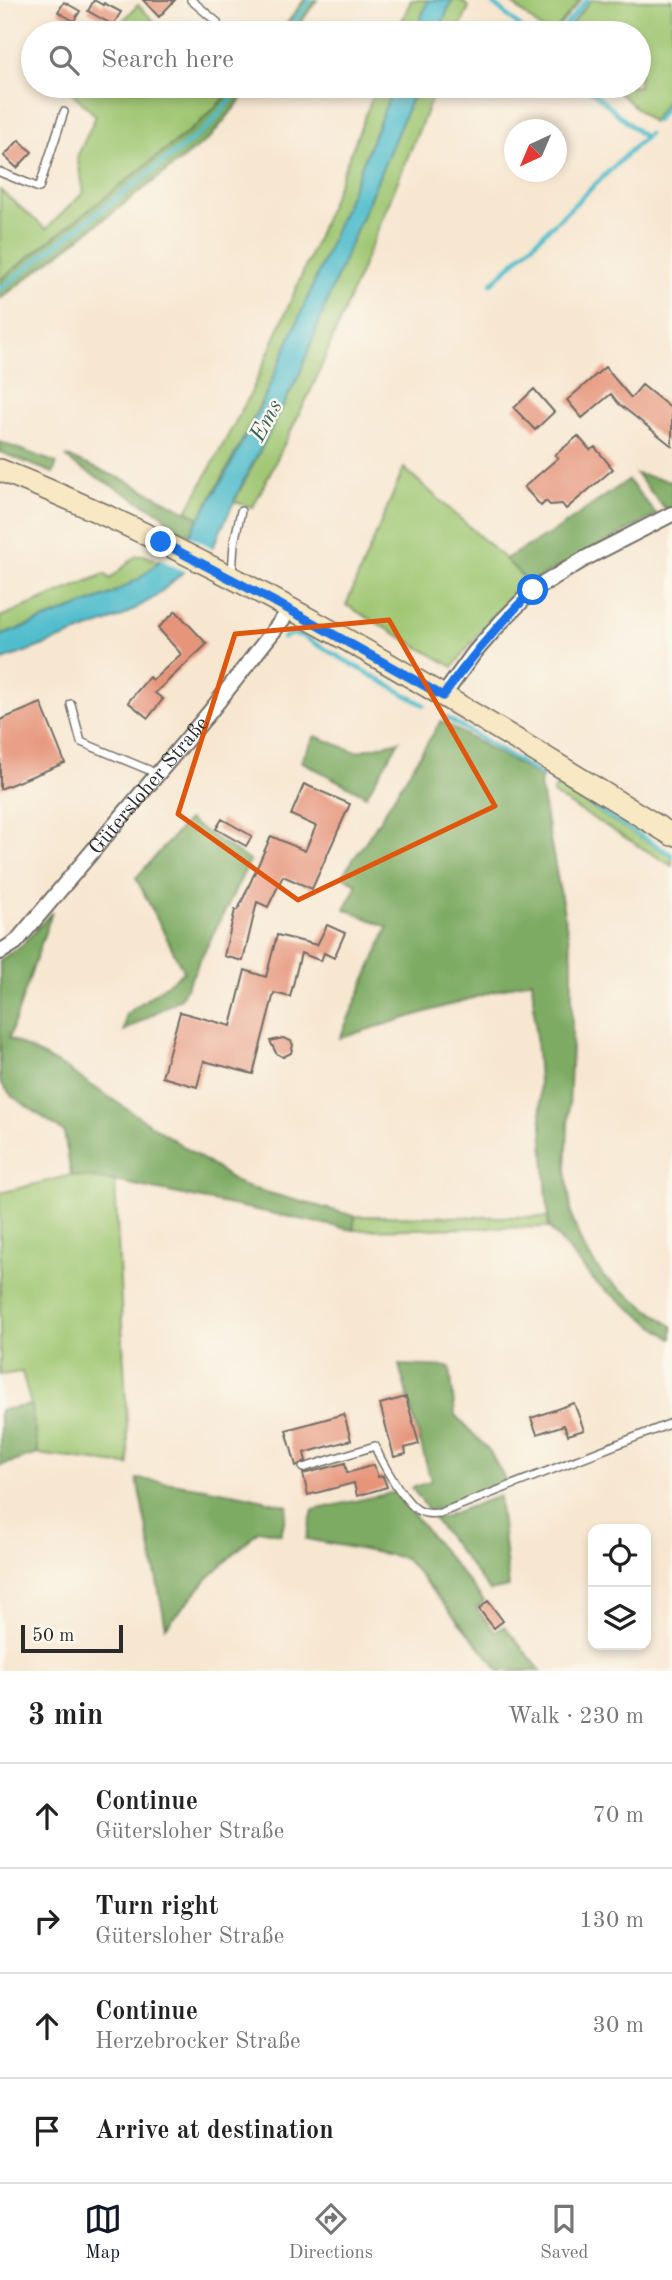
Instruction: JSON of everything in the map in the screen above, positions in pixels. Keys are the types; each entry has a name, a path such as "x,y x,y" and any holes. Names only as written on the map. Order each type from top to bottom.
{"main road":[{"path":"0,470 117,521 222,573 443,696 672,835"}],"street":[{"path":"443,696 474,653 533,590 586,558 672,514"},
{"name":"Gütersloher Straße","path":"0,952 16,942 209,713 290,610"}],"lane":[{"path":"191,0 216,21"},
{"path":"0,172 39,188 64,112"},
{"path":"222,573 234,543 241,511"},
{"path":"71,704 81,742 149,769 155,775"},
{"path":"303,1468 375,1446 382,1463 414,1508 427,1514 440,1513 672,1423"}],"highlighted area":[{"path":"389,620 495,806 298,900 178,814 235,634"}],"green space":[{"path":"304,0 317,0 302,21 289,21"},
{"path":"411,0 428,0 420,21 402,21"},
{"path":"452,0 461,0 469,7 463,21 443,21"},
{"path":"508,0 581,0 563,21 532,21"},
{"path":"591,0 672,0 672,92 652,122 625,98 651,98 651,21 574,21"},
{"path":"138,5 154,21 123,21"},
{"path":"77,98 225,98 197,125 0,280 0,190 46,229 84,192 77,157 96,116"},
{"path":"225,98 242,98 210,138 0,299 0,280 197,125"},
{"path":"372,98 389,98 281,360 256,414 199,518 187,511 251,393 308,261"},
{"path":"412,98 432,98 314,384 253,507 234,502 299,375 335,281"},
{"path":"0,442 57,463 53,473 0,452"},
{"path":"66,456 127,481 199,518 189,535 168,524 163,515 72,463"},
{"path":"404,468 529,583 494,614 453,667 346,605"},
{"path":"636,474 672,481 672,505 666,510"},
{"path":"628,480 657,515 529,583 505,559 558,529"},
{"path":"144,555 160,562 139,579 109,595 0,636 0,617 105,574 110,579 136,556"},
{"path":"441,721 542,778 540,785 572,956 572,1044 566,1169 572,1218 583,1247 604,1277 672,1326 672,1339 596,1283 549,1227 532,980 340,1038 388,927 345,909 357,884 342,876"},
{"path":"315,736 356,752 399,741 366,796 301,761"},
{"path":"556,786 672,857 672,866 553,794"},
{"path":"188,820 250,861 181,998 124,1031 126,1014 184,972 136,878"},
{"path":"52,912 9,1038 64,1067 243,1186 355,1216 353,1230 115,1181 71,1175 64,1132 12,1096 0,1082 0,960 22,945"},
{"path":"71,1175 115,1181 129,1465 38,1454 31,1405 22,1372 0,1375 0,1193"},
{"path":"355,1216 548,1217 549,1227 353,1230"},
{"path":"399,1365 450,1367 455,1415 489,1450 506,1481 437,1509 428,1510 412,1488 431,1481"},
{"path":"31,1405 38,1454 0,1466 0,1410"},
{"path":"137,1479 213,1490 288,1506 281,1534 259,1530 207,1579 166,1627"},
{"path":"395,1492 484,1601 476,1608 495,1632 504,1626 541,1671 500,1671 405,1558 306,1539 313,1510"},
{"path":"499,1496 509,1587 490,1591 433,1518 443,1517"}],"water":[{"path":"428,0 452,0 443,21 420,21"},
{"name":"Ems","path":"389,98 412,98 335,281 299,375 242,484 214,545 155,597 121,617 0,661 0,636 109,595 139,579 189,535 226,474 263,401"}],"pier":[{"path":"185,534 215,549 189,574 158,558"}],"building":[{"path":"94,0 121,12 115,21 106,21 88,11"},
{"path":"143,0 175,0 159,17"},
{"path":"64,2 80,11 74,21 58,12"},
{"path":"19,140 32,152 17,168 4,156"},
{"path":"605,367 631,398 642,385 672,409 672,446 619,404 611,394 582,418 567,400"},
{"path":"534,389 554,412 535,430 514,408"},
{"path":"578,436 590,450 595,447 613,469 566,509 562,504 550,505 546,501 541,506 524,487 558,458 555,455"},
{"path":"176,611 207,644 155,693 163,699 148,718 128,702 149,677 153,680 181,654 158,628"},
{"path":"41,703 65,763 0,789 0,720"},
{"path":"304,784 350,804 312,889 283,876 268,907 257,902 243,961 224,956 235,910 238,910 271,836 305,851 316,826 291,815"},
{"path":"222,819 252,836 246,846 216,829"},
{"path":"327,925 345,933 334,958 324,953 321,961 301,953 290,997 274,993 253,1074 204,1061 197,1087 162,1077 180,1012 231,1026 245,970 266,977 277,935 317,945"},
{"path":"283,1038 291,1041 293,1045 291,1053 283,1057 276,1053 270,1041"},
{"path":"406,1397 419,1444 405,1448 406,1454 394,1457 380,1404"},
{"path":"574,1403 584,1430 568,1435 564,1425 537,1434 531,1418"},
{"path":"344,1414 351,1440 304,1453 306,1461 296,1466 286,1430"},
{"path":"345,1463 347,1473 374,1465 378,1477 383,1476 387,1487 357,1496 354,1483 308,1495 303,1474"},
{"path":"488,1601 503,1621 494,1628 479,1609"}],"waterway":[{"path":"294,21 311,0"},
{"path":"489,0 513,21"},
{"path":"569,21 587,0"},
{"path":"0,289 208,127 232,98"},
{"path":"600,98 645,138"},
{"path":"656,121 672,98"},
{"path":"491,284 648,134"},
{"path":"283,638 292,634 302,636 424,705"},
{"path":"447,718 543,776"},
{"path":"556,783 672,855"}],"route":[{"path":"161,542 290,610 443,696 474,653 533,590"}]}
